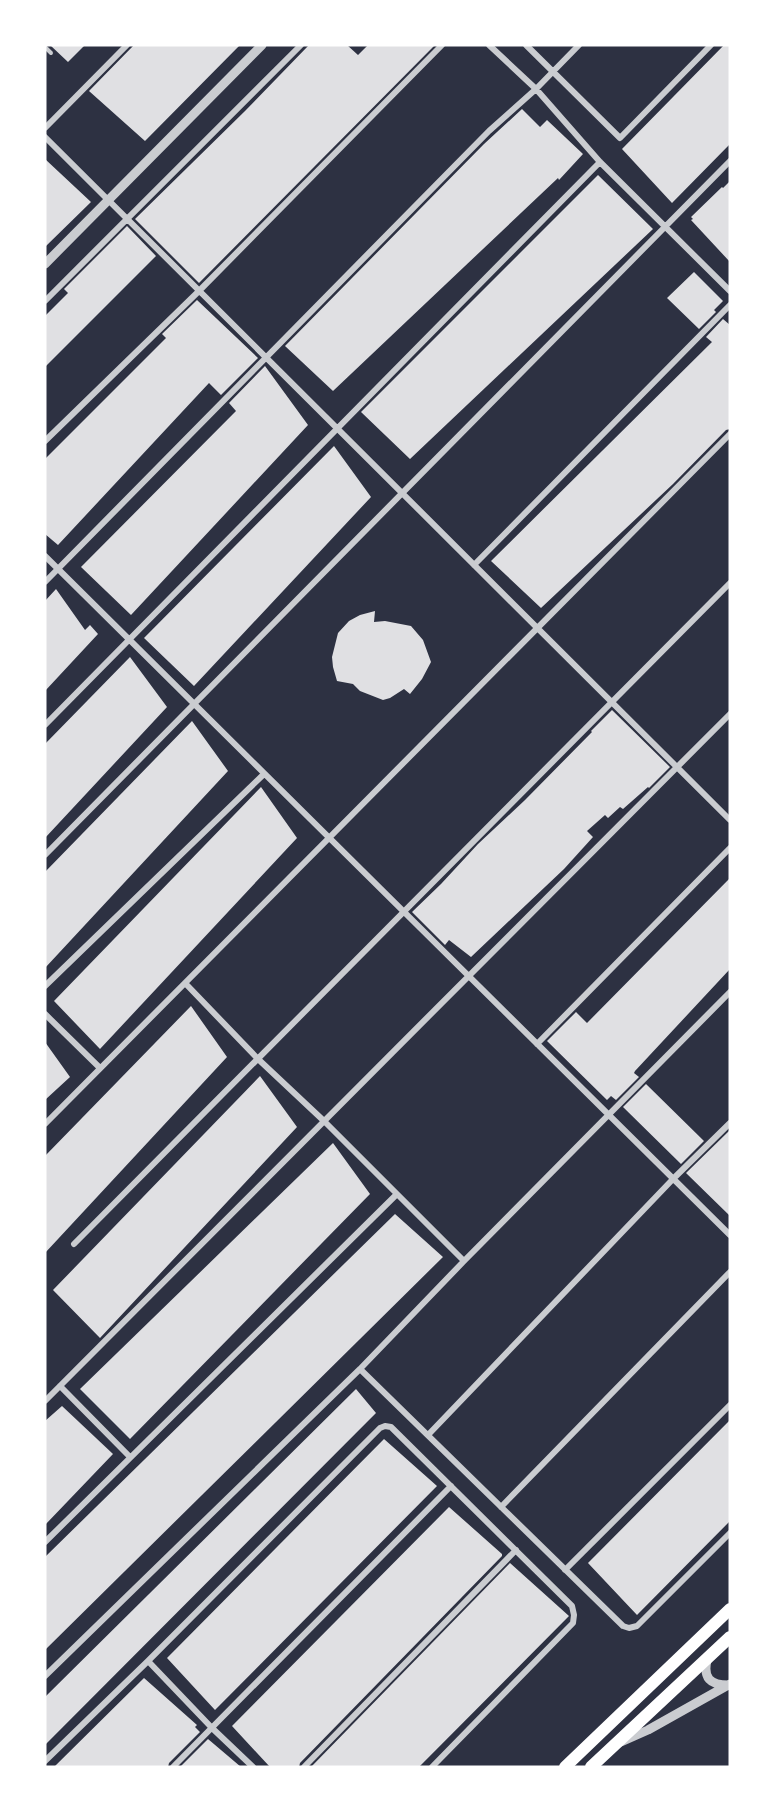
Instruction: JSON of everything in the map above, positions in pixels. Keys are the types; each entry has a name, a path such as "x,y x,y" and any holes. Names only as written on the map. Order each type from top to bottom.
{"main road":[{"path":"565,1767 730,1609"},
{"path":"591,1767 730,1637"}],"street":[{"path":"45,128 127,45"},
{"path":"45,264 262,45"},
{"path":"45,301 301,45"},
{"path":"45,441 199,291 442,45"},
{"path":"489,45 536,89 600,162 730,291"},
{"path":"526,45 620,138 711,45"},
{"path":"45,582 489,131 536,89 579,45"},
{"path":"45,137 730,820"},
{"path":"45,855 730,161"},
{"path":"45,726 600,162"},
{"path":"474,565 730,305"},
{"path":"45,1124 730,434"},
{"path":"45,556 730,1235"},
{"path":"74,1244 730,583"},
{"path":"45,1401 730,714"},
{"path":"45,986 264,774"},
{"path":"537,1044 730,848"},
{"path":"185,983 258,1059 324,1121 464,1261"},
{"path":"45,1676 360,1369 730,992"},
{"path":"45,1014 100,1068"},
{"path":"428,1435 673,1179 730,1123"},
{"path":"45,1542 397,1194"},
{"path":"501,1507 730,1272"},
{"path":"360,1369 623,1626 629,1628 637,1626 730,1533"},
{"path":"60,1386 130,1457"},
{"path":"565,1570 730,1405"},
{"path":"45,1761 380,1428 385,1426 392,1427 572,1606 574,1615 573,1623 432,1767"},
{"path":"173,1767 451,1486"},
{"path":"304,1767 516,1550"},
{"path":"707,1660 705,1670 709,1680 717,1685 729,1685"},
{"path":"148,1661 253,1767"},
{"path":"615,1744 648,1730 729,1685"}],"lane":[{"path":"45,47 51,53"}],"building":[{"path":"50,45 85,45 68,62"},
{"path":"134,45 240,45 145,141 89,91"},
{"path":"309,45 347,45 358,55 368,45 435,45 199,283 135,219"},
{"path":"724,45 730,45 730,144 672,203 622,149"},
{"path":"522,109 540,127 547,120 583,154 559,180 558,178 333,391 285,346 484,144"},
{"path":"45,159 91,202 45,247"},
{"path":"598,175 653,229 410,459 361,412"},
{"path":"730,181 730,262 691,220 693,219 691,217"},
{"path":"127,226 156,256 45,367 45,316 68,293 64,289"},
{"path":"694,272 723,301 714,310 716,312 699,329 667,298"},
{"path":"197,300 258,358 221,395 209,383 58,545 45,534 45,459 166,338 162,334"},
{"path":"723,319 730,325 730,429 726,430 673,484 541,608 491,561 712,342 706,337"},
{"path":"265,366 308,425 131,615 81,567 236,411 229,403"},
{"path":"334,446 371,497 194,686 144,638"},
{"path":"56,589 85,630 90,625 98,634 45,691 45,601"},
{"path":"375,611 374,622 385,621 411,626 423,640 431,662 422,679 410,694 404,689 383,700 360,691 353,684 337,681 332,657 338,633 349,621"},
{"path":"130,657 167,707 45,838 45,744"},
{"path":"612,710 670,767 623,809 620,807 608,818 605,815 587,831 593,837 564,869 471,957 449,940 445,945 412,912"},
{"path":"192,721 228,771 45,968 45,872"},
{"path":"261,787 297,838 100,1049 54,1001"},
{"path":"730,878 730,969 635,1071 634,1073 639,1077 616,1100 611,1096 607,1100 547,1041 576,1012 587,1023"},
{"path":"191,1006 227,1057 45,1253 45,1156"},
{"path":"45,1042 70,1077 45,1100"},
{"path":"260,1076 297,1127 100,1338 53,1290"},
{"path":"646,1084 704,1141 681,1164 623,1107"},
{"path":"730,1130 730,1216 686,1173"},
{"path":"333,1143 370,1194 130,1439 80,1389"},
{"path":"395,1214 443,1257 45,1650 45,1557"},
{"path":"356,1389 376,1413 45,1745 45,1697"},
{"path":"62,1406 113,1454 45,1525 45,1421"},
{"path":"730,1420 730,1521 637,1615 588,1563"},
{"path":"384,1439 437,1486 215,1710 167,1658"},
{"path":"449,1507 502,1556 300,1763 299,1767 270,1767 232,1726"},
{"path":"510,1563 569,1616 419,1767 311,1767"},
{"path":"144,1678 197,1725 195,1727 200,1732 169,1763 168,1767 54,1767"},
{"path":"208,1739 241,1767 180,1767"}]}
